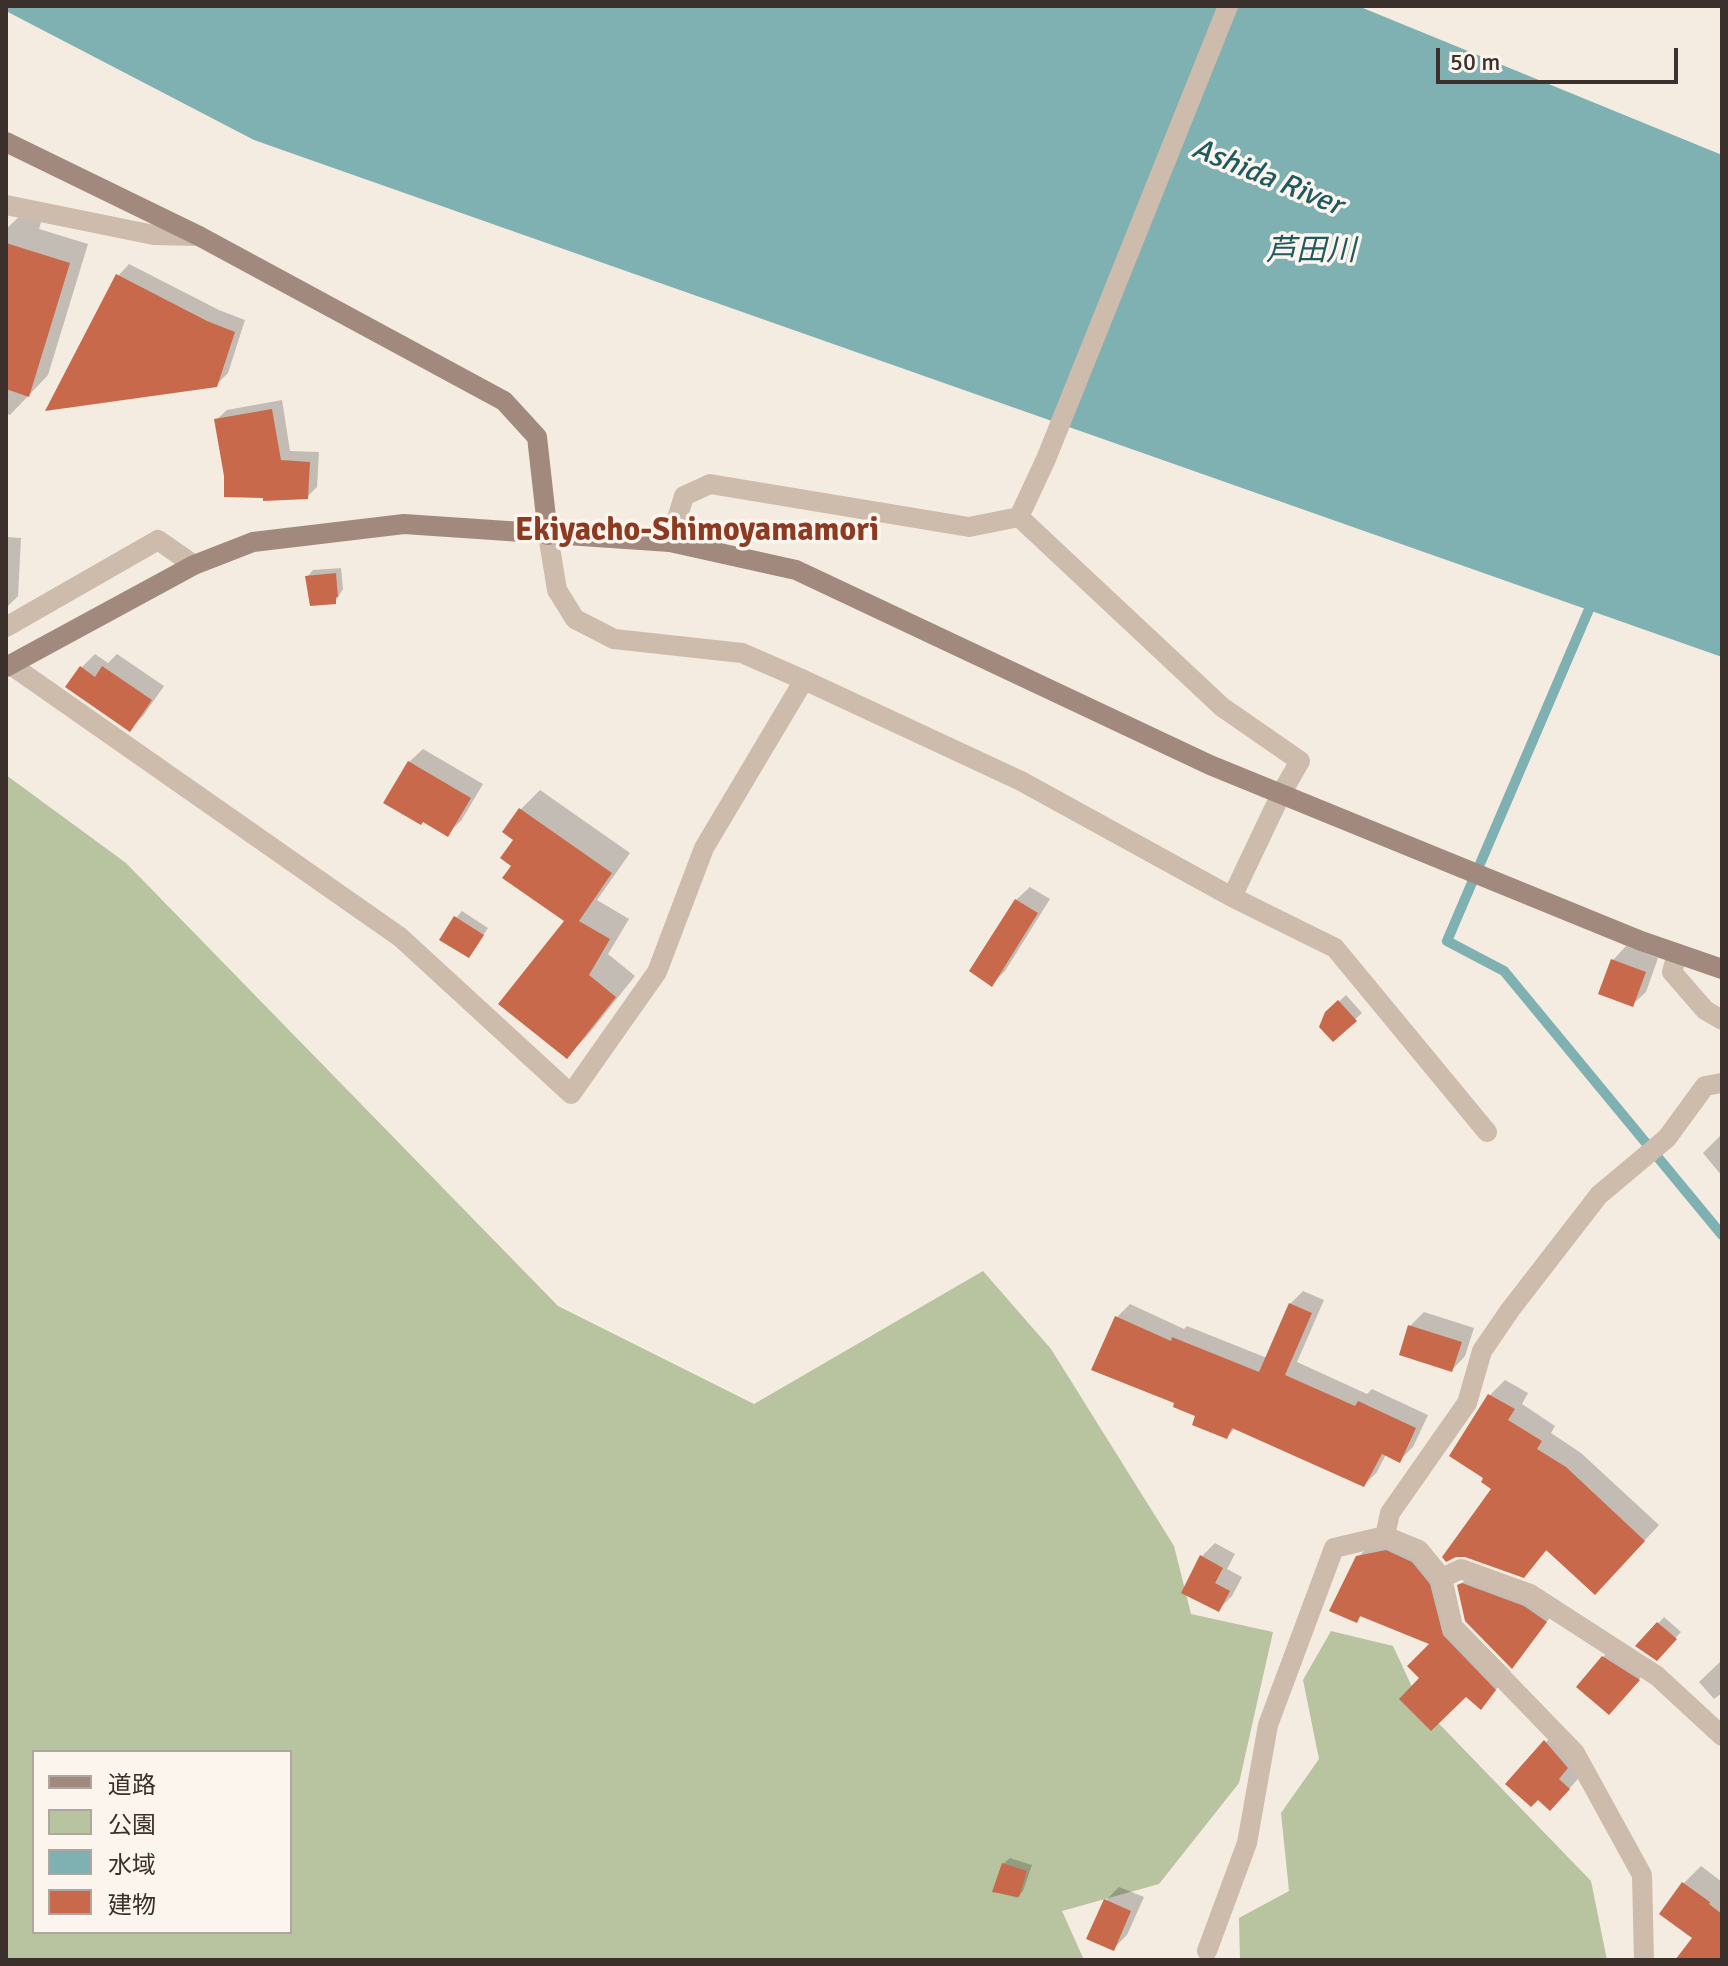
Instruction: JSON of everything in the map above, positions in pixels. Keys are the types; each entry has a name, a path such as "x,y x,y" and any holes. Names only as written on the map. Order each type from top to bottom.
{"street":[{"path":"1019,517 1046,459 1228,6"},
{"path":"6,142 199,236 504,401 537,437 557,590 575,619 614,639 742,653 1021,781 1232,897 1335,948 1487,1132"},
{"path":"6,205 154,235 199,236"},
{"path":"670,542 684,496 710,484 969,527 1019,517"},
{"path":"1019,517 1222,707 1300,761 1232,897"},
{"path":"804,680 704,848 657,972 571,1094 400,937 9,666 194,565 253,542 404,524 670,542 796,570 1210,765 1677,954 1722,969"},
{"path":"6,627 158,540 194,565"},
{"path":"1677,954 1672,972 1705,1010 1722,1020"},
{"path":"1385,1536 1390,1513 1467,1403 1482,1351 1510,1310 1599,1195 1667,1138 1705,1086 1722,1083"},
{"path":"1207,1951 1247,1843 1268,1725 1334,1548 1385,1536 1419,1550 1442,1578 1453,1627 1575,1753 1642,1875 1644,1960"},
{"path":"1442,1578 1461,1569 1530,1594 1657,1676 1722,1736"}],"green space":[{"path":"6,775 126,863 558,1306 754,1404 983,1271 1051,1349 1174,1546 1191,1614 1273,1632 1239,1783 1159,1884 1062,1911 1084,1960 6,1960"},
{"path":"1331,1631 1393,1646 1420,1704 1591,1881 1607,1960 1240,1960 1239,1918 1289,1891 1281,1813 1319,1759 1303,1680"}],"water":[{"name":"芦田川","path":"6,6 1358,6 1722,155 1722,657 254,140 6,11"}],"building":[{"path":"6,243 70,263 29,397 6,389"},
{"path":"116,274 235,332 217,387 45,411"},
{"path":"272,409 281,460 310,462 308,499 263,501 263,498 224,497 224,476 214,419"},
{"path":"336,573 336,604 310,606 305,576"},
{"path":"80,666 95,677 102,666 152,700 130,732 65,687"},
{"path":"408,761 471,798 448,837 383,803"},
{"path":"519,808 612,873 579,921 610,939 589,975 616,997 567,1059 498,1004 564,921 502,878 511,866 500,858 513,840 502,832"},
{"path":"1015,899 1038,913 992,987 969,971"},
{"path":"454,916 484,935 469,958 439,940"},
{"path":"1611,959 1646,972 1633,1007 1598,994"},
{"path":"1338,1000 1357,1021 1333,1042 1319,1027 1325,1012"},
{"path":"1289,1303 1312,1313 1285,1375 1355,1406 1358,1401 1416,1428 1400,1463 1382,1454 1364,1487 1232,1428 1227,1439 1192,1425 1195,1416 1173,1407 1174,1403 1091,1370 1115,1316 1171,1341 1172,1337 1259,1372"},
{"path":"1408,1325 1462,1342 1452,1372 1399,1355"},
{"path":"1488,1394 1515,1409 1508,1420 1542,1441 1537,1449 1566,1467 1645,1541 1595,1595 1546,1550 1524,1578 1465,1557 1446,1562 1442,1557 1491,1489 1481,1482 1483,1478 1449,1456"},
{"path":"1386,1550 1412,1562 1430,1584 1443,1635 1496,1690 1481,1710 1466,1697 1431,1731 1399,1699 1419,1678 1407,1666 1429,1644 1360,1616 1357,1623 1329,1611 1356,1556"},
{"path":"1200,1555 1223,1568 1215,1583 1230,1591 1219,1612 1181,1593"},
{"path":"1462,1583 1524,1606 1547,1622 1512,1669 1465,1621 1457,1585"},
{"path":"1657,1622 1677,1639 1657,1661 1635,1646"},
{"path":"1602,1656 1640,1680 1609,1715 1576,1687"},
{"path":"1544,1740 1568,1768 1559,1779 1570,1789 1550,1811 1538,1800 1531,1807 1505,1784"},
{"path":"1002,1863 1027,1871 1019,1897 992,1892"},
{"path":"1682,1882 1722,1914 1722,1960 1675,1960 1692,1938 1659,1914"},
{"path":"1104,1899 1131,1911 1114,1951 1086,1939"}],"waterway":[{"path":"1593,600 1447,941 1504,971 1722,1235"}],"district":[{"name":"Ekiyacho-Shimoyamamori","path":"697,532"}],"water label":[{"name":"Ashida River","path":"1267,178"}]}
